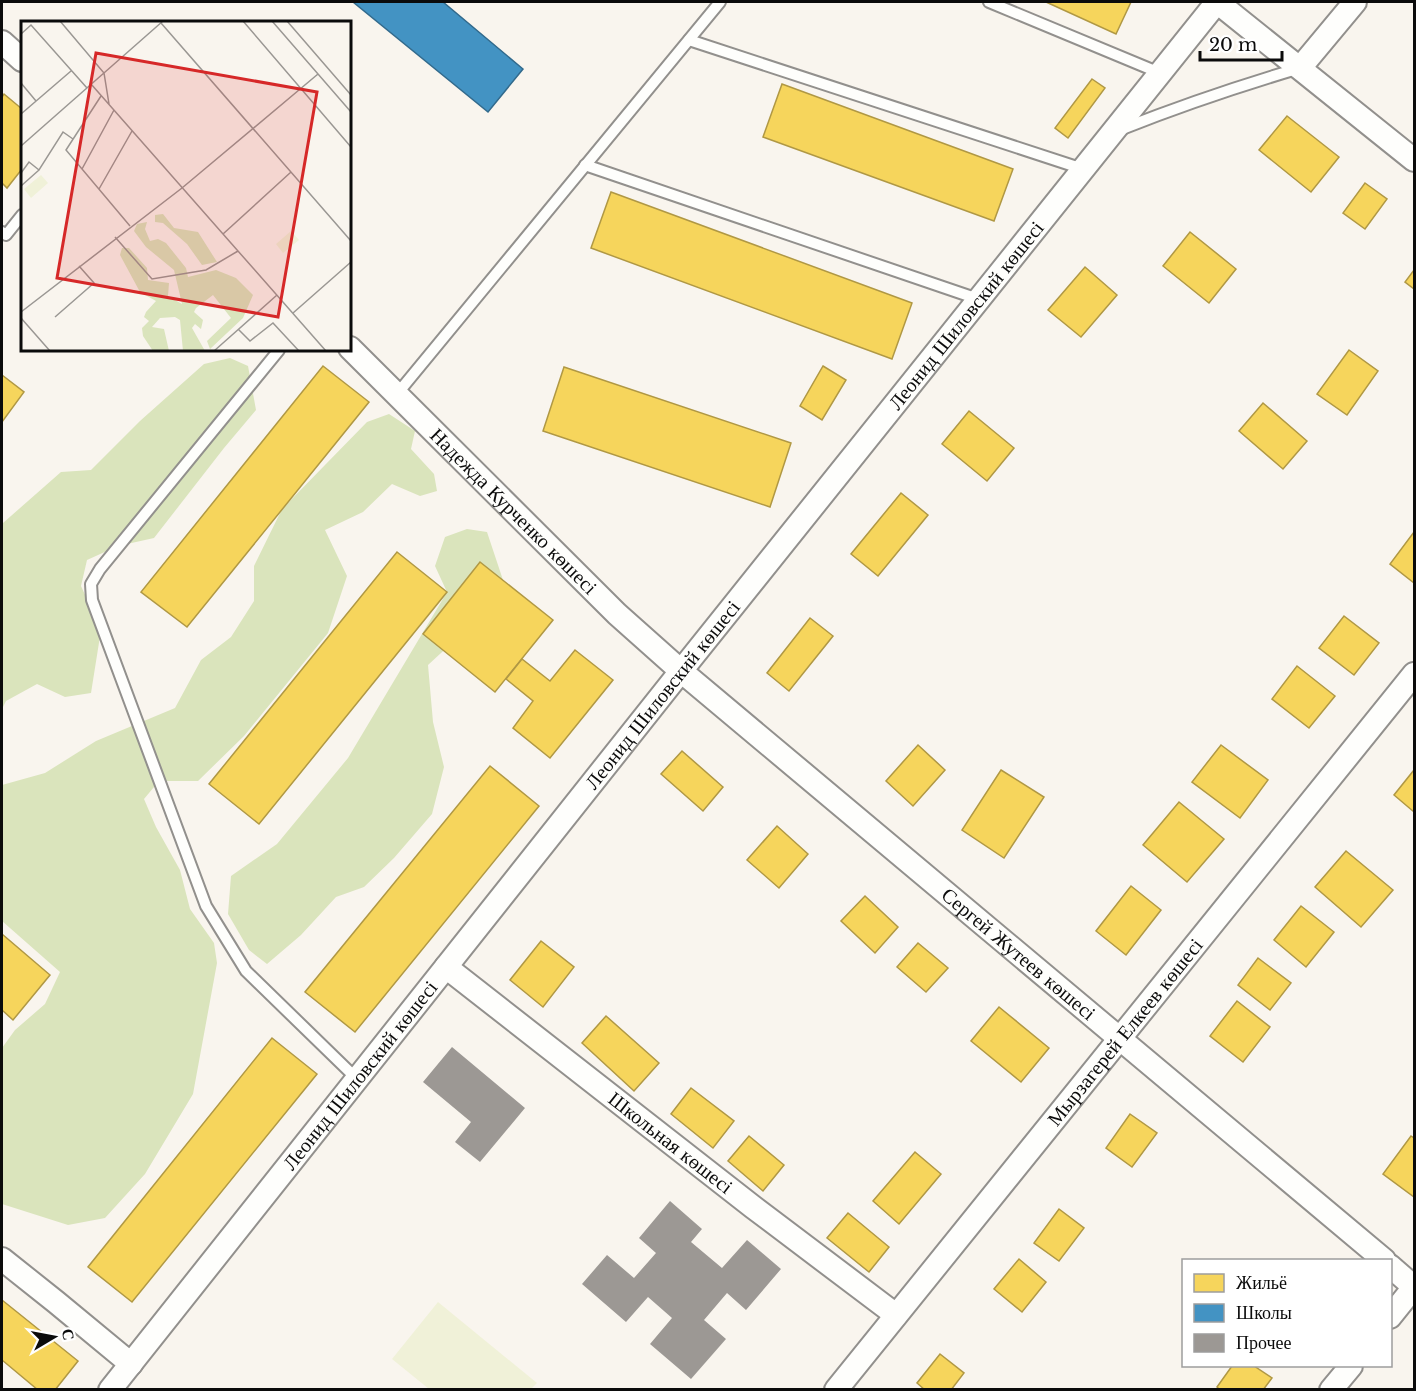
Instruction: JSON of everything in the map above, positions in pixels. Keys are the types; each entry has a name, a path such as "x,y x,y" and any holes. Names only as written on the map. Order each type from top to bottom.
{"street":[{"name":"Леонид Шиловский көшесі","path":"110,1389 1217,2"},
{"path":"1217,2 1414,160"},
{"path":"1300,68 1355,2"},
{"path":"2,42 21,59"},
{"name":"Надежда Курченко көшесі","path":"351,349 617,614 681,671"},
{"name":"Сергей Жутеев көшесі","path":"681,671 1383,1259"},
{"name":"Мырзагерей Елкеев көшесі","path":"836,1389 1414,674"},
{"name":"Школьная көшесі","path":"446,967 753,1207 896,1315"},
{"path":"2,1259 131,1364"},
{"path":"1392,1268 1414,1287 1392,1314"},
{"path":"1331,1389 1349,1367"}],"lane":[{"path":"397,394 720,2"},
{"path":"989,2 1160,73"},
{"path":"689,40 1083,169"},
{"path":"1113,133 1169,110 1241,85 1300,68"},
{"path":"585,165 979,300"},
{"path":"2,231 6,235 21,216"},
{"path":"278,351 100,569 91,584 92,600 206,906 246,971 357,1079"}],"green space":[{"path":"230,358 248,366 256,410 154,538 118,546 87,560 81,586 101,630 91,693 65,697 37,684 6,701 2,709 3,523 61,472 91,470 140,421 204,364"},
{"path":"389,414 415,431 411,449 434,474 437,491 420,496 392,484 363,512 325,530 347,576 328,633 244,736 198,781 159,781 144,799 156,827 180,870 190,909 214,943 217,963 193,1094 145,1174 105,1218 68,1225 2,1204 2,1048 15,1030 45,1004 60,972 2,921 2,785 45,773 96,741 175,708 201,660 231,637 254,601 254,566 282,509 367,422"},
{"path":"467,529 487,532 503,580 491,610 428,665 433,722 444,767 432,814 394,858 364,887 336,897 301,935 267,964 249,950 228,914 231,876 277,844 348,758 447,592 435,566 445,537"},
{"path":"438,1302 537,1383 531,1389 429,1389 392,1359"}],"building: Жильё":[{"path":"1046,2 1131,2 1116,34"},
{"path":"1092,79 1105,88 1068,138 1055,128"},
{"path":"782,84 1013,169 994,221 763,137"},
{"path":"4,94 21,108 21,170 7,188 2,183 2,97"},
{"path":"1287,116 1339,157 1311,192 1259,150"},
{"path":"1365,183 1387,199 1365,229 1343,213"},
{"path":"611,192 912,303 892,359 591,248"},
{"path":"1190,232 1236,269 1209,303 1163,266"},
{"path":"1085,267 1117,295 1081,337 1048,310"},
{"path":"1414,270 1414,289 1405,282"},
{"path":"1349,350 1378,371 1347,415 1317,394"},
{"path":"323,366 369,402 187,627 141,592"},
{"path":"823,366 846,380 822,420 800,406"},
{"path":"564,367 791,443 770,507 543,431"},
{"path":"2,375 24,392 2,422"},
{"path":"1263,403 1307,441 1283,469 1239,431"},
{"path":"969,411 1014,448 987,481 942,444"},
{"path":"901,493 928,515 878,576 851,554"},
{"path":"1414,532 1414,583 1390,564"},
{"path":"397,552 447,592 259,824 209,784"},
{"path":"480,562 553,620 495,692 423,634"},
{"path":"1344,616 1379,643 1354,675 1319,648"},
{"path":"810,618 833,636 789,691 767,673"},
{"path":"575,650 613,680 550,758 513,728 533,701 506,679 522,659 550,681"},
{"path":"1297,666 1335,696 1309,728 1272,699"},
{"path":"918,745 945,770 913,806 886,781"},
{"path":"1221,745 1268,780 1240,818 1192,782"},
{"path":"682,751 723,787 703,811 661,774"},
{"path":"490,766 539,806 355,1032 305,992"},
{"path":"1001,770 1044,797 1004,858 962,830"},
{"path":"1414,770 1414,812 1394,795"},
{"path":"1179,802 1224,839 1187,882 1143,845"},
{"path":"777,826 808,854 779,888 747,860"},
{"path":"1346,851 1393,890 1361,927 1315,887"},
{"path":"1131,886 1161,910 1126,955 1096,931"},
{"path":"865,896 898,927 875,953 841,921"},
{"path":"1301,906 1334,932 1306,967 1274,940"},
{"path":"2,934 50,975 13,1020 2,1010"},
{"path":"541,941 574,967 543,1007 510,980"},
{"path":"918,943 948,968 926,992 897,967"},
{"path":"1258,958 1291,983 1270,1010 1238,985"},
{"path":"1237,1001 1270,1027 1243,1062 1210,1036"},
{"path":"999,1007 1049,1048 1021,1082 971,1041"},
{"path":"606,1016 659,1063 634,1091 582,1043"},
{"path":"272,1038 317,1074 132,1302 88,1267"},
{"path":"691,1088 734,1121 713,1148 671,1114"},
{"path":"1130,1114 1157,1133 1132,1167 1106,1148"},
{"path":"749,1136 784,1165 763,1191 728,1161"},
{"path":"1411,1136 1414,1138 1414,1197 1383,1174"},
{"path":"915,1152 941,1174 899,1224 873,1201"},
{"path":"1059,1209 1084,1228 1059,1261 1034,1243"},
{"path":"848,1213 889,1247 869,1272 827,1238"},
{"path":"1019,1259 1046,1282 1022,1312 994,1289"},
{"path":"2,1300 78,1361 55,1390 38,1390 2,1360"},
{"path":"940,1354 964,1373 951,1390 925,1390 917,1383"},
{"path":"1231,1367 1256,1367 1272,1378 1263,1390 1220,1390 1217,1387"}],"building: Школы":[{"path":"353,2 443,2 523,69 488,112"}],"building: Прочее":[{"path":"452,1047 525,1108 480,1162 455,1142 471,1122 423,1082"},
{"path":"670,1201 702,1229 691,1242 722,1268 747,1240 781,1269 746,1310 727,1293 704,1320 726,1339 691,1379 650,1344 672,1318 648,1297 626,1322 582,1284 607,1255 634,1278 656,1253 639,1238"}]}
